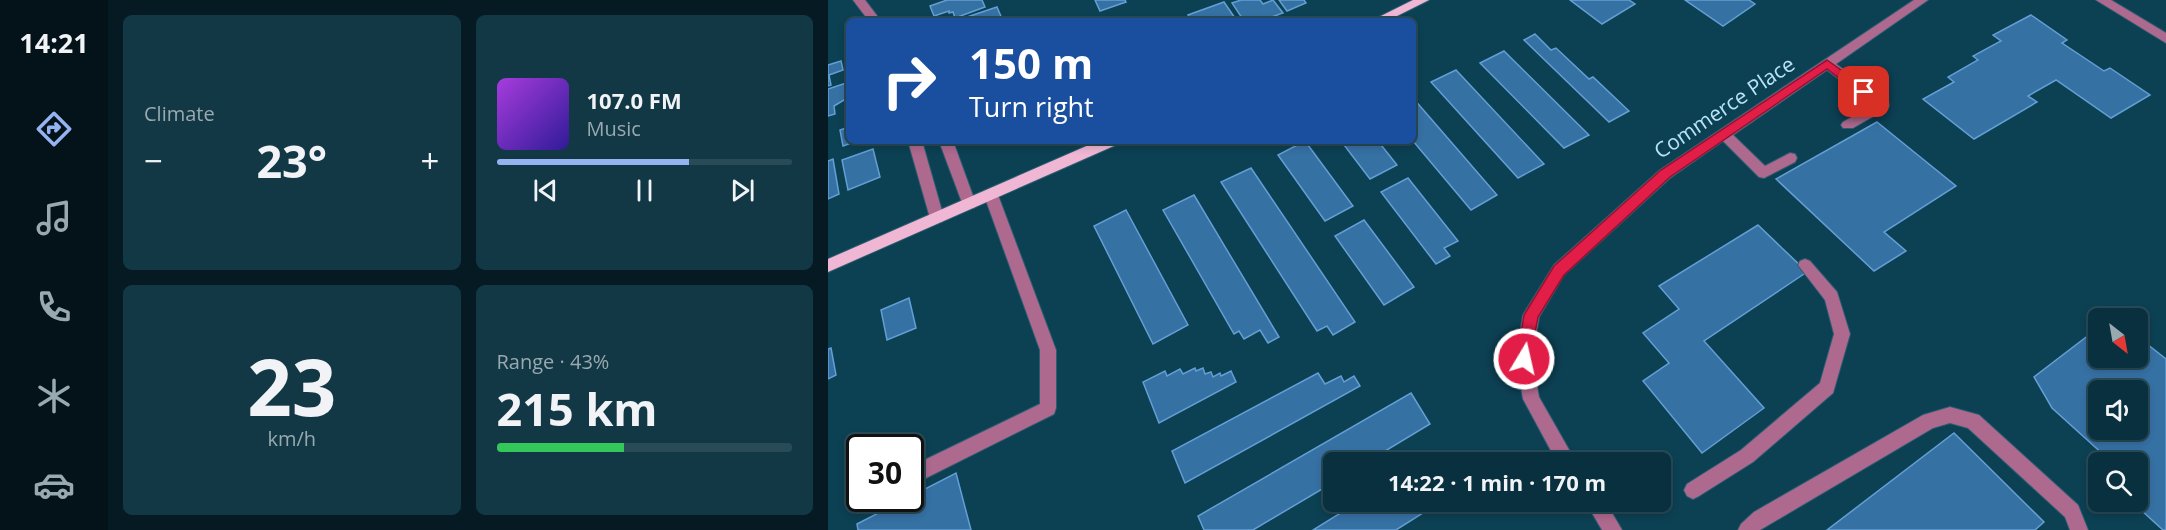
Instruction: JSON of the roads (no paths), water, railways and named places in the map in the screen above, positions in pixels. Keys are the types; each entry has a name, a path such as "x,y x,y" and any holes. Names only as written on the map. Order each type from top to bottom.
{"main road":[{"path":"1384,18 1423,0"},
{"path":"828,266 1104,144"}],"street":[{"path":"859,0 873,18"},
{"name":"Commerce Place","path":"1561,452 1531,399 1524,359 1531,315 1559,270 1665,174 1922,0"},
{"path":"2102,0 2166,39"},
{"path":"1827,64 1883,105 1848,125"},
{"path":"1724,134 1764,173 1790,159"},
{"path":"916,144 937,218"},
{"path":"947,144 969,204"},
{"path":"924,470 1048,408 1048,350 991,195"},
{"path":"1693,490 1747,456 1827,388 1842,334 1832,297 1804,265"},
{"path":"1747,530 1760,518 1929,421 1950,415 1973,421 2072,511 2079,530"},
{"path":"1601,512 1613,530"}]}
